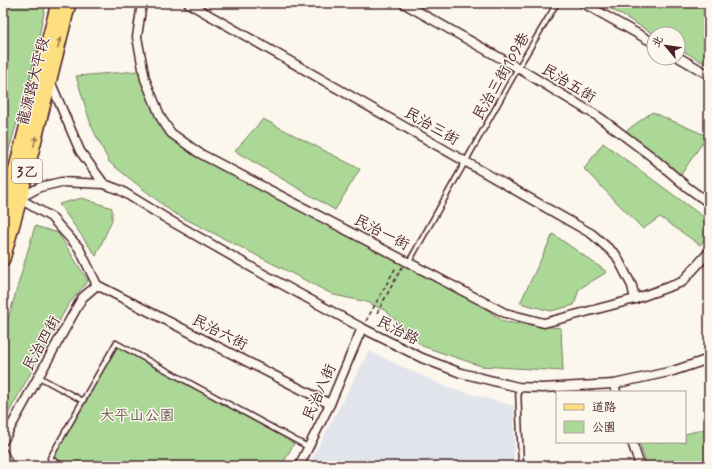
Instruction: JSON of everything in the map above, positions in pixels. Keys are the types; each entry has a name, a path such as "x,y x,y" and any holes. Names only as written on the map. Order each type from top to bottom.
{"main road":[{"name":"龍源路大平段","path":"45,79 58,3"},
{"name":"龍源路大平段","path":"3,260 15,197 45,79 69,3"},
{"name":"龍源路大平段","path":"3,218 15,197"}],"street":[{"name":"民治一街","path":"142,3 137,37 145,79 161,118 171,133 199,153 505,313 544,323 635,299 682,282 709,252"},
{"name":"民治三街","path":"188,3 592,234 616,255 632,286 635,299"},
{"name":"民治五街","path":"402,3 518,68 598,117 651,156 687,187 709,203"},
{"path":"583,3 646,38"},
{"path":"686,62 709,75"},
{"path":"45,79 80,151 104,184"},
{"path":"15,197 40,187 61,182 104,184"},
{"name":"民治路","path":"104,184 120,190 264,275 362,328 422,358 461,373 518,387 615,388 709,359"},
{"path":"15,197 51,217 80,248 97,285"},
{"name":"民治四街","path":"3,440 82,298 97,285"},
{"name":"民治六街","path":"97,285 330,404"},
{"name":"民治八街","path":"299,466 330,404 362,328"},
{"path":"632,443 640,466"},
{"path":"3,453 9,466"}],"lane":[{"name":"民治三街109巷","path":"410,262 518,68 557,3"},
{"path":"62,466 50,458 116,343 308,447"},
{"path":"38,377 83,401"},
{"path":"518,387 521,466"}],"path":[{"path":"362,328 397,265"},
{"path":"377,313 402,267"}],"shaded area":[{"path":"369,351 446,387 514,406 514,466 308,466"}],"green space":[{"path":"3,3 46,3 32,69 3,171"},
{"path":"601,3 709,4 709,66 686,53 686,26 646,26 646,29"},
{"path":"138,71 165,128 261,187 394,260 481,305 504,322 561,328 563,371 481,366 422,346 386,311 367,302 334,295 172,212 109,162 91,125 76,76"},
{"path":"652,112 707,136 680,176 626,131"},
{"path":"263,119 360,169 335,210 235,151"},
{"path":"603,143 709,221 709,235 700,245 660,217 643,229 584,169"},
{"path":"82,198 112,208 112,220 96,256 59,204"},
{"path":"35,226 58,233 88,281 68,305 3,423 3,337"},
{"path":"553,234 607,272 579,289 574,305 551,311 520,303"},
{"name":"大平山公園","path":"117,345 294,443 282,466 67,466 53,458"},
{"path":"709,428 709,466 647,466 639,443 686,443 686,434"}]}
